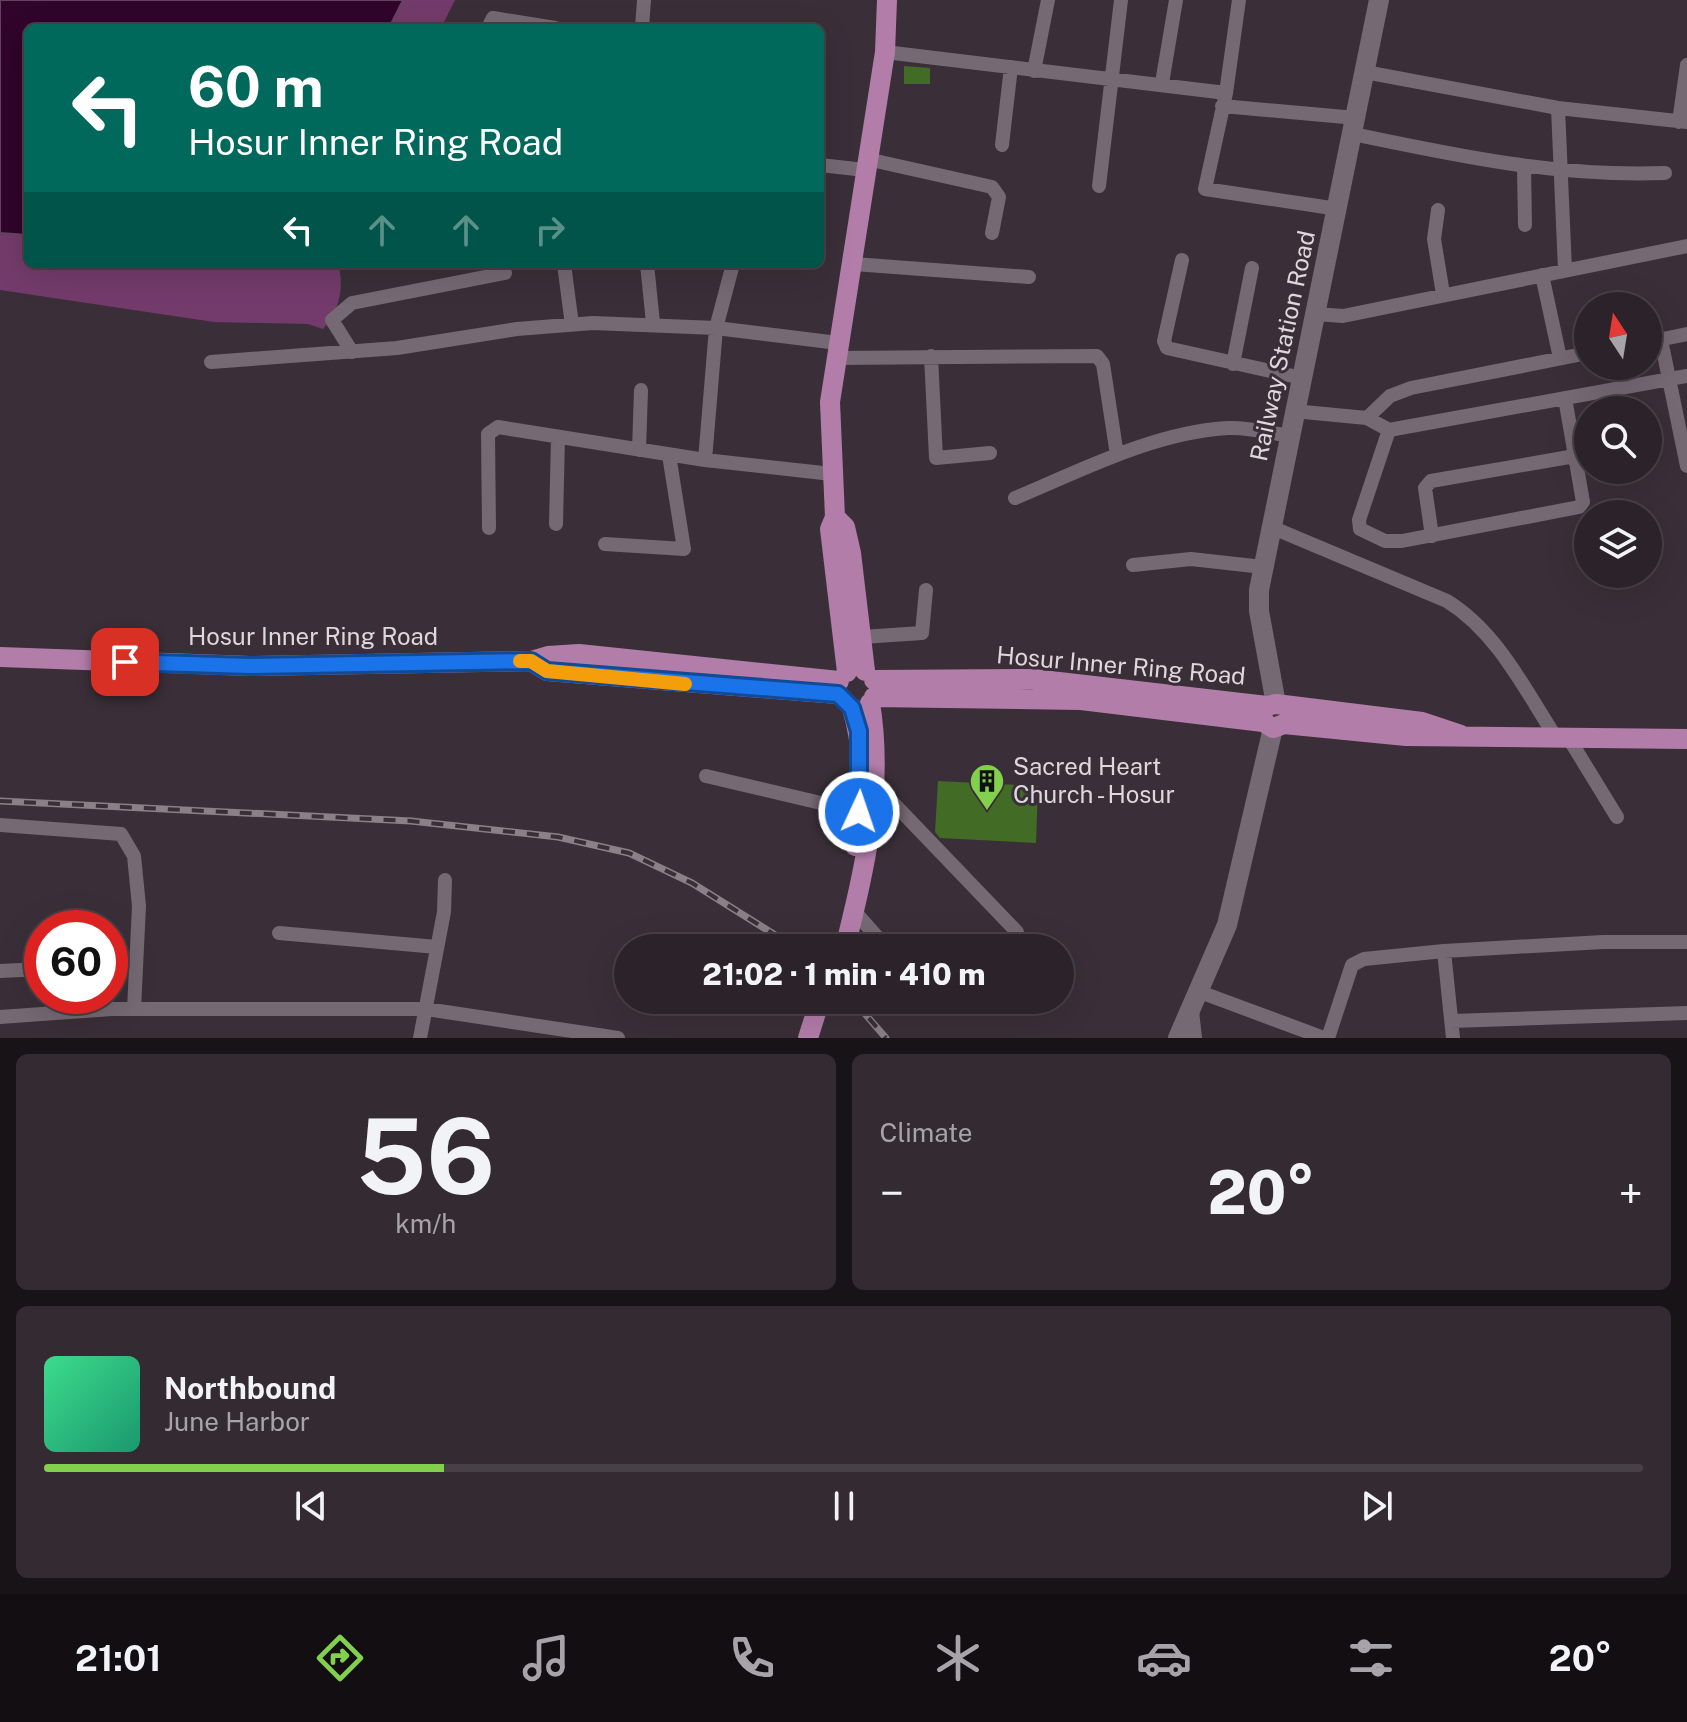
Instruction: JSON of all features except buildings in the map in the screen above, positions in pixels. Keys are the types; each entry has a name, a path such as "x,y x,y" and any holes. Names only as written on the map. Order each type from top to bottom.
{"main road":[{"path":"837,934 859,812 861,765 857,688 830,529 835,517 829,424 837,351 854,264 866,164 885,52 887,0"},
{"name":"Railway Station Road","path":"1178,1038 1227,925 1274,715 1259,611 1263,567 1379,0"},
{"path":"835,517 845,527 862,637 857,688 876,739 877,786 870,840 848,934"},
{"name":"Hosur Inner Ring Road","path":"0,657 250,666 531,661 548,656 579,654 857,688 1033,679 1274,715 1377,734 1687,739"},
{"path":"808,1038 816,1014"},
{"path":"822,1038 828,1014"}],"street":[{"path":"642,24 644,0"},
{"path":"1034,71 1048,0"},
{"path":"1099,186 1121,0"},
{"path":"1162,83 1176,0"},
{"path":"1239,0 1224,100 1205,189 1338,209"},
{"path":"490,24 493,18 530,24"},
{"path":"885,52 1162,83 1224,100 1355,126 1524,167 1561,172 1665,173"},
{"path":"1002,145 1011,67"},
{"path":"1365,72 1558,108 1683,122 1687,72"},
{"path":"1558,108 1565,270"},
{"path":"824,165 866,164 992,187 999,197 992,233"},
{"path":"1524,167 1525,225"},
{"path":"1438,210 1434,239 1443,294"},
{"path":"1315,314 1343,316 1687,246"},
{"path":"1182,260 1164,341 1167,348 1302,378"},
{"path":"854,264 1029,277"},
{"path":"565,268 572,325"},
{"path":"647,268 653,323"},
{"path":"705,460 716,328 732,268"},
{"path":"1233,364 1252,268"},
{"path":"352,352 332,320 352,303 505,273"},
{"path":"1542,275 1560,358"},
{"path":"211,362 352,352 572,325 653,323 716,328 837,351 931,356 1097,356 1103,364 1117,455"},
{"path":"1662,339 1687,334"},
{"path":"931,356 936,465 990,453"},
{"path":"1367,418 1390,396 1411,388 1574,356"},
{"path":"1662,361 1687,466"},
{"path":"1293,411 1367,418 1389,430 1687,376"},
{"path":"639,450 641,390"},
{"path":"1565,398 1574,450"},
{"path":"1015,498 1117,455 1225,428 1290,436"},
{"path":"489,528 488,434 491,429 705,460 832,474"},
{"path":"1389,430 1359,520 1360,529 1385,541 1432,536 1579,507 1583,502 1580,484"},
{"path":"556,524 558,437"},
{"path":"605,544 684,549 669,455"},
{"path":"1432,536 1425,488 1431,481 1574,456"},
{"path":"1271,527 1447,601 1468,613 1486,631 1617,817"},
{"path":"1133,565 1191,559 1263,567"},
{"path":"862,637 922,633 926,590"},
{"path":"706,776 859,812"},
{"path":"877,786 1017,934"},
{"path":"0,825 121,834 134,856 139,906 134,1009"},
{"path":"420,1038 437,947 445,880"},
{"path":"854,911 875,934"},
{"path":"279,933 437,947"},
{"path":"1196,1001 1326,1038 1352,965 1364,959 1603,942 1687,942"},
{"path":"1444,951 1453,1038"},
{"path":"0,971 24,970"},
{"name":"Railway Station Road","path":"1195,1038 1196,1001"},
{"path":"0,1017 134,1009 426,1009 618,1038"},
{"path":"1452,1021 1687,1013"}],"shaded area":[{"path":"0,0 403,0 391,24 24,24 24,235 0,233"},
{"path":"403,0 455,0 443,24 391,24"},
{"path":"0,233 24,235 24,268 339,268 341,281 333,315 323,329 308,324 214,322 0,290"}],"railway":[{"path":"0,801 411,821 558,837 629,853 692,883 774,934"},
{"path":"865,1014 886,1038"}],"slow traffic":[{"path":"520,661 531,661 547,671 685,684"}],"place":[{"name":"Sacred Heart Church - Hosur","path":"987,812"}],"route":[{"path":"125,662 250,666 531,661 547,671 838,694 852,708 859,731 859,812"}]}
